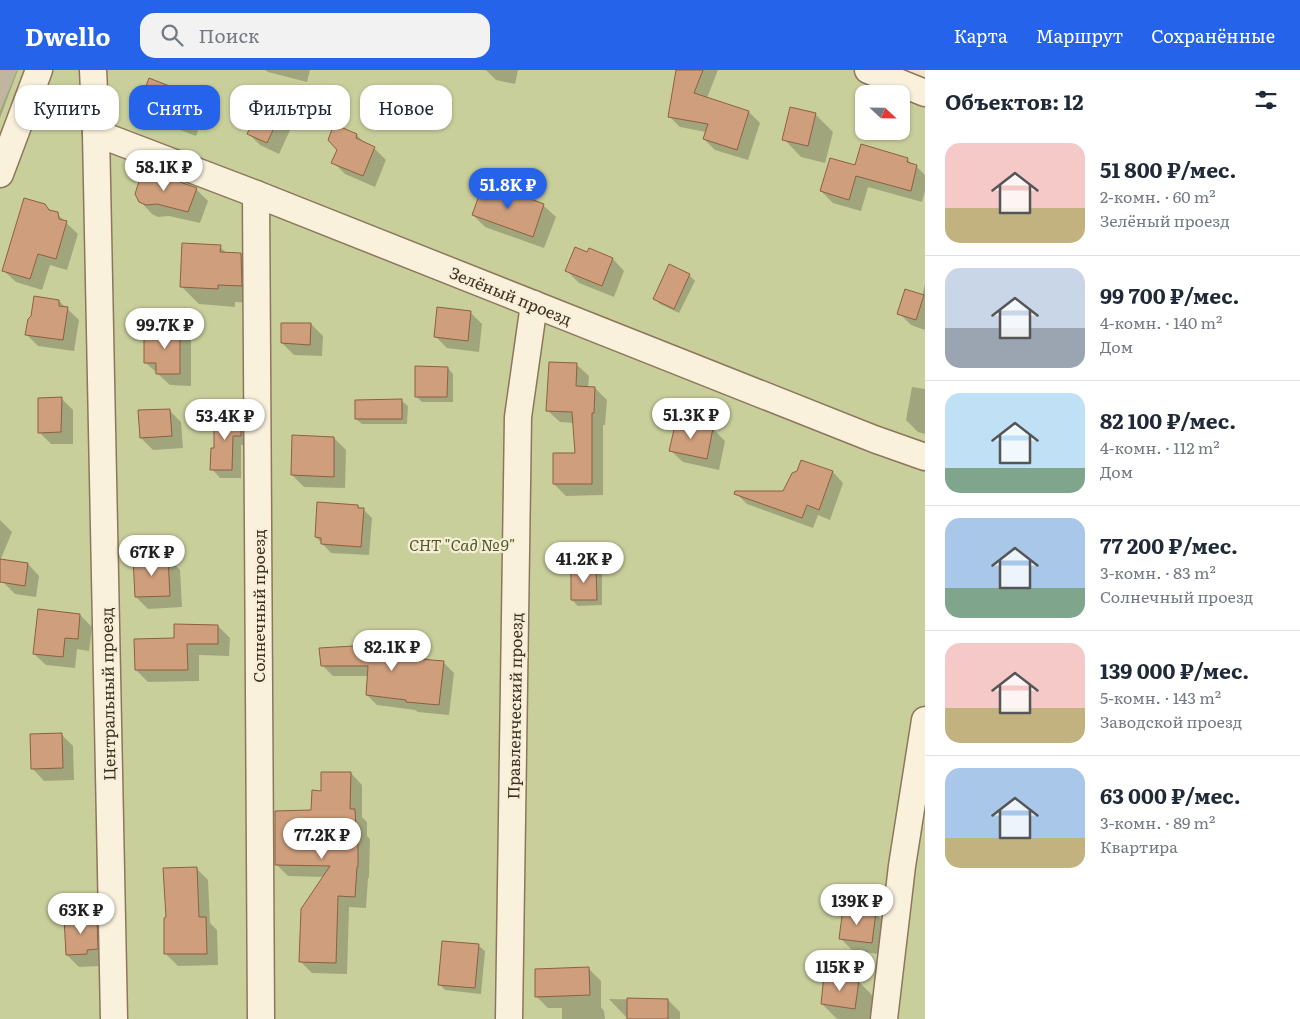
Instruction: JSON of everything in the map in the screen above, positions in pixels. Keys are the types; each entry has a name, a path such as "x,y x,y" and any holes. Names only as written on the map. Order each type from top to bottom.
{"street":[{"path":"0,174 39,70"},
{"name":"Центральный проезд","path":"93,70 96,133 114,1019"},
{"path":"868,70 925,93"},
{"name":"Зелёный проезд","path":"96,133 256,194 865,436 925,457"},
{"name":"Солнечный проезд","path":"256,194 261,1019"},
{"name":"Правленческий проезд","path":"509,1019 518,417 534,304"},
{"path":"884,1019 902,866 925,720"}],"green space":[{"name":"СНТ \"Сад №9\"","path":"17,70 880,70 925,86 925,1019 0,1019 0,111"}],"building":[{"path":"676,70 703,70 694,93 749,111 737,150 703,139 708,124 668,117"},
{"path":"149,78 167,85 146,85"},
{"path":"790,107 816,113 808,146 782,140"},
{"path":"249,130 273,130 267,143 247,134"},
{"path":"332,130 348,130 357,134 356,138 375,147 363,176 331,163 337,150 328,140"},
{"path":"861,144 908,158 907,162 917,165 911,191 856,176 849,200 820,191 830,158 855,165"},
{"path":"143,169 197,188 188,212 157,204 146,205 139,202 135,194"},
{"path":"484,182 544,204 533,237 472,215"},
{"path":"24,198 45,204 49,210 58,212 59,219 67,221 56,259 38,254 30,279 2,271"},
{"path":"182,243 221,245 220,252 241,253 242,286 218,285 218,289 180,287"},
{"path":"575,247 587,252 589,248 613,258 602,286 565,271"},
{"path":"669,264 690,274 674,309 653,299"},
{"path":"905,289 924,295 916,320 897,314"},
{"path":"34,296 59,300 59,306 68,307 63,340 25,335 28,319 31,316"},
{"path":"437,307 471,311 468,341 434,337"},
{"path":"281,323 311,323 310,345 281,343"},
{"path":"157,324 180,324 180,374 156,374 156,363 144,363 144,339 157,339"},
{"path":"549,362 577,363 576,386 595,387 594,413 592,413 592,484 553,484 553,453 575,453 572,412 546,411"},
{"path":"415,366 448,367 447,397 415,397"},
{"path":"62,397 61,432 38,433 38,398"},
{"path":"402,399 402,419 355,419 355,400"},
{"path":"170,409 172,436 140,438 138,410"},
{"path":"214,414 241,414 241,436 233,436 232,470 210,470 211,448 214,448"},
{"path":"676,421 713,428 707,459 669,451"},
{"path":"292,435 334,437 334,477 291,475"},
{"path":"801,460 833,471 819,510 807,505 802,518 734,494 735,491 783,491 792,473 797,471"},
{"path":"317,502 358,505 358,508 364,508 361,547 321,544 321,538 315,537"},
{"path":"168,557 170,596 135,597 133,558"},
{"path":"0,559 28,563 25,586 0,582"},
{"path":"571,568 596,568 597,600 571,600"},
{"path":"38,609 80,614 78,639 65,638 63,657 33,654"},
{"path":"174,624 218,625 218,644 187,644 188,670 135,670 134,639 174,638"},
{"path":"354,646 419,650 419,659 444,661 439,705 406,702 406,700 366,695 368,666 321,666 319,648"},
{"path":"62,733 63,768 31,769 30,734"},
{"path":"321,772 351,772 350,809 355,809 356,829 358,826 358,867 355,897 338,896 336,963 299,962 301,909 330,866 275,865 275,811 311,810 312,790 321,791"},
{"path":"197,867 199,917 206,917 207,954 164,954 164,918 166,917 163,868"},
{"path":"843,908 876,912 872,943 839,939"},
{"path":"92,916 92,920 97,920 98,949 87,950 87,954 66,955 64,917"},
{"path":"442,941 479,944 475,988 438,985"},
{"path":"589,967 590,995 535,997 535,969"},
{"path":"824,975 859,980 855,1009 821,1004"},
{"path":"627,998 668,999 668,1019 627,1019"}]}
